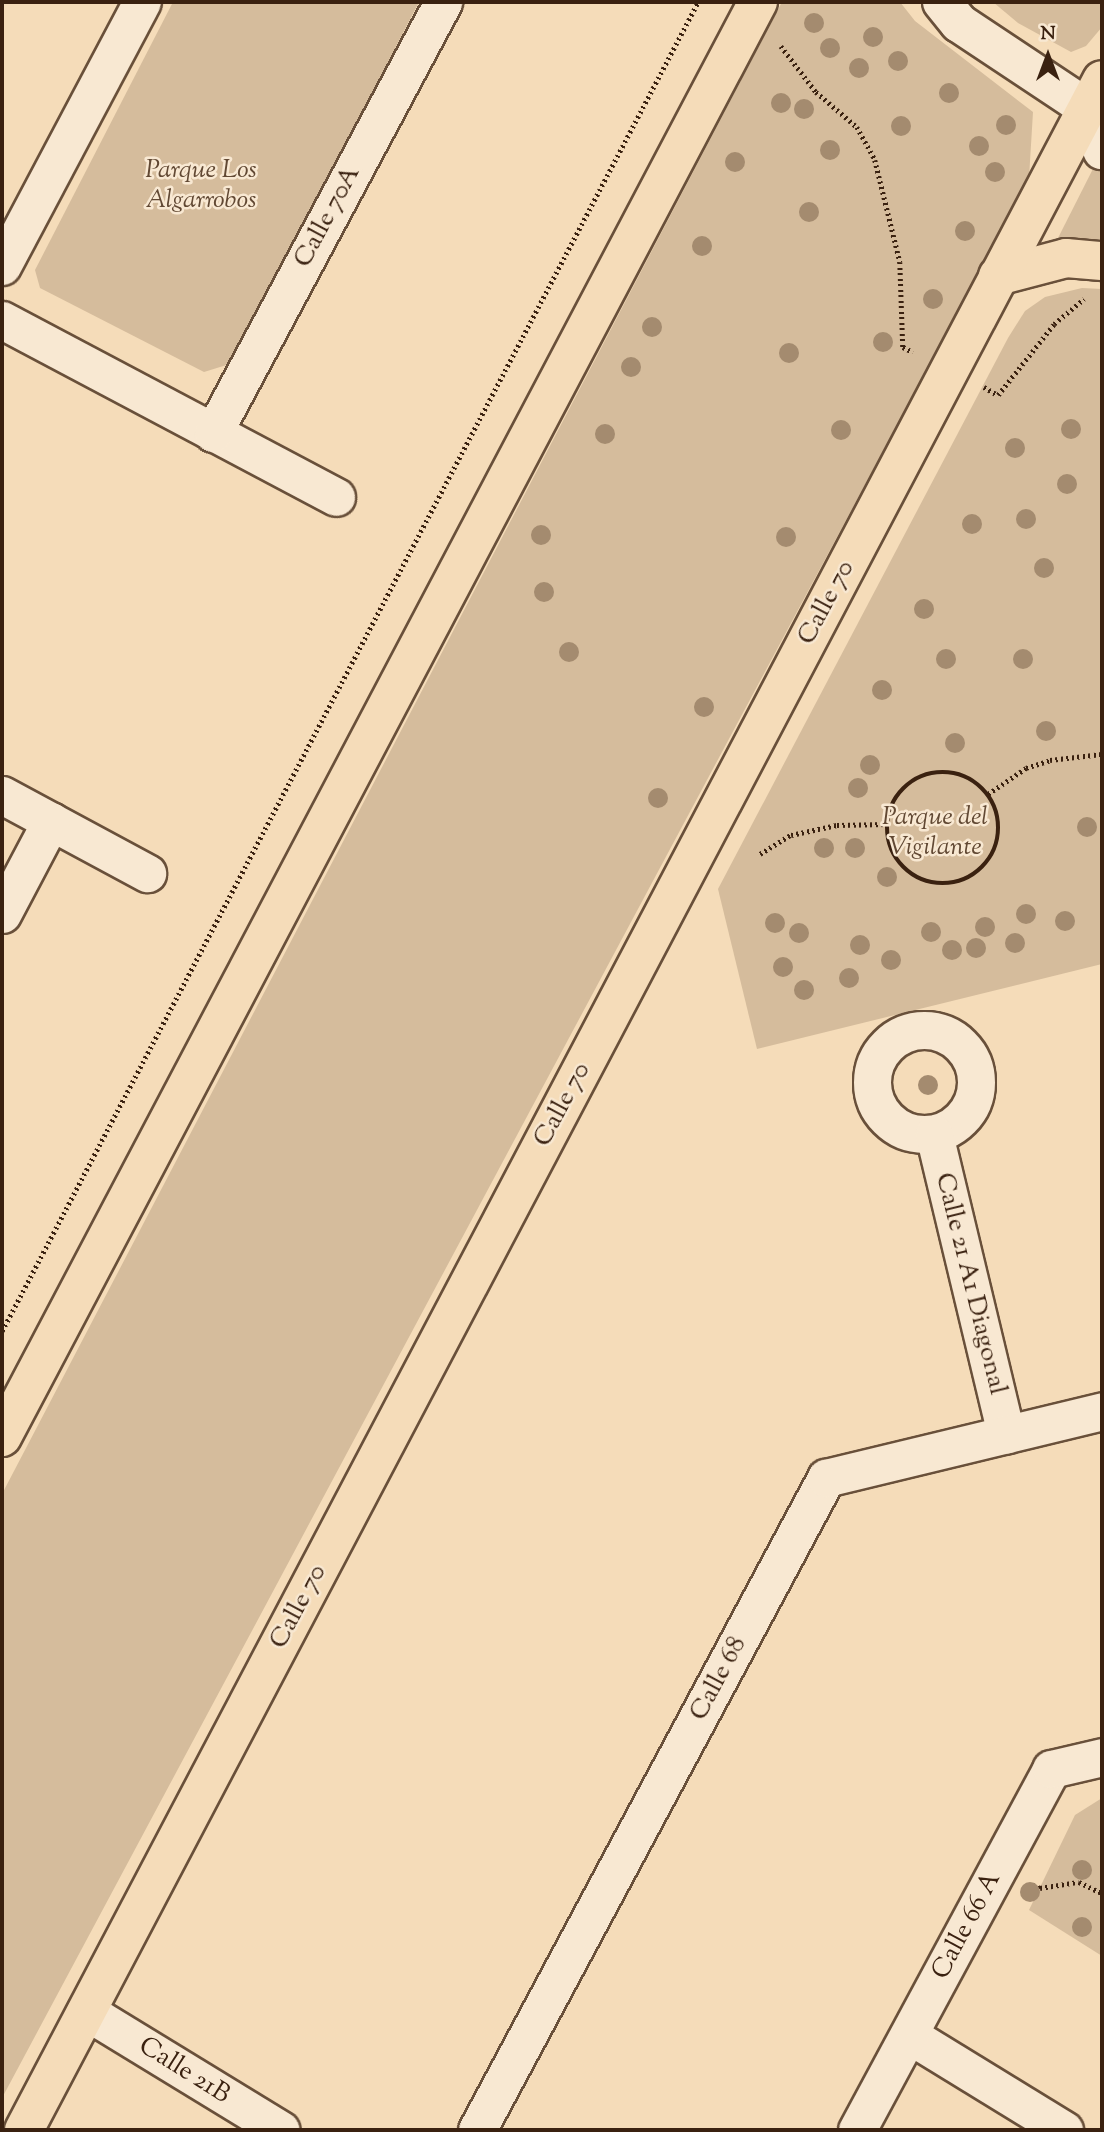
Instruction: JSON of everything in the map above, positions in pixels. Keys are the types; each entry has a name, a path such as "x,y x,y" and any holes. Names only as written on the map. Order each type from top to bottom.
{"main road":[{"path":"2,1437 758,2"},
{"path":"942,2 959,23 1095,94 1102,150"},
{"name":"Calle 70","path":"24,2130 1095,94"},
{"path":"999,276 1066,258 1097,276"}],"street":[{"path":"2,266 142,2"},
{"name":"Calle 70A","path":"213,433 443,2"},
{"path":"2,320 335,498"},
{"path":"2,795 147,873"},
{"path":"2,914 51,821"},
{"name":"Calle 21 A1 Diagonal","path":"934,1134 1006,1434"},
{"name":"Calle 68","path":"477,2130 826,1478 1102,1411"},
{"name":"Calle 66 A","path":"857,2130 1051,1769 1102,1757"},
{"name":"Calle 21B","path":"86,2011 281,2130"},
{"path":"909,2035 1065,2130"}],"path":[{"path":"2,1331 698,2"},
{"path":"779,43 816,92 857,127 875,160 900,262 903,347 917,354"},
{"path":"998,395 1054,324 1097,276"},
{"path":"988,793 1026,768 1050,760 1102,754"},
{"path":"936,772 974,780 988,793 997,809 997,845 989,861 959,882 924,881 908,872 896,858 887,824 902,789 936,772"},
{"path":"760,854 791,835 837,825 887,824"},
{"path":"999,1866 1040,1888 1079,1882 1102,1893"}],"green space":[{"name":"Parque Los Algarrobos","path":"173,2 419,2 233,363 204,372 40,288 35,270"},
{"path":"782,2 900,2 915,21 1033,112 1029,178 2,2098 2,1494"},
{"path":"993,2 1102,2 1102,27 1086,46 1071,52 1018,23"},
{"path":"1102,151 1102,240 1056,242"},
{"name":"Parque del Vigilante","path":"1082,288 1102,289 1102,964 757,1049 718,889 1008,338 1025,311 1045,297"},
{"path":"1102,1798 1102,1956 1029,1910 1075,1815"}]}
